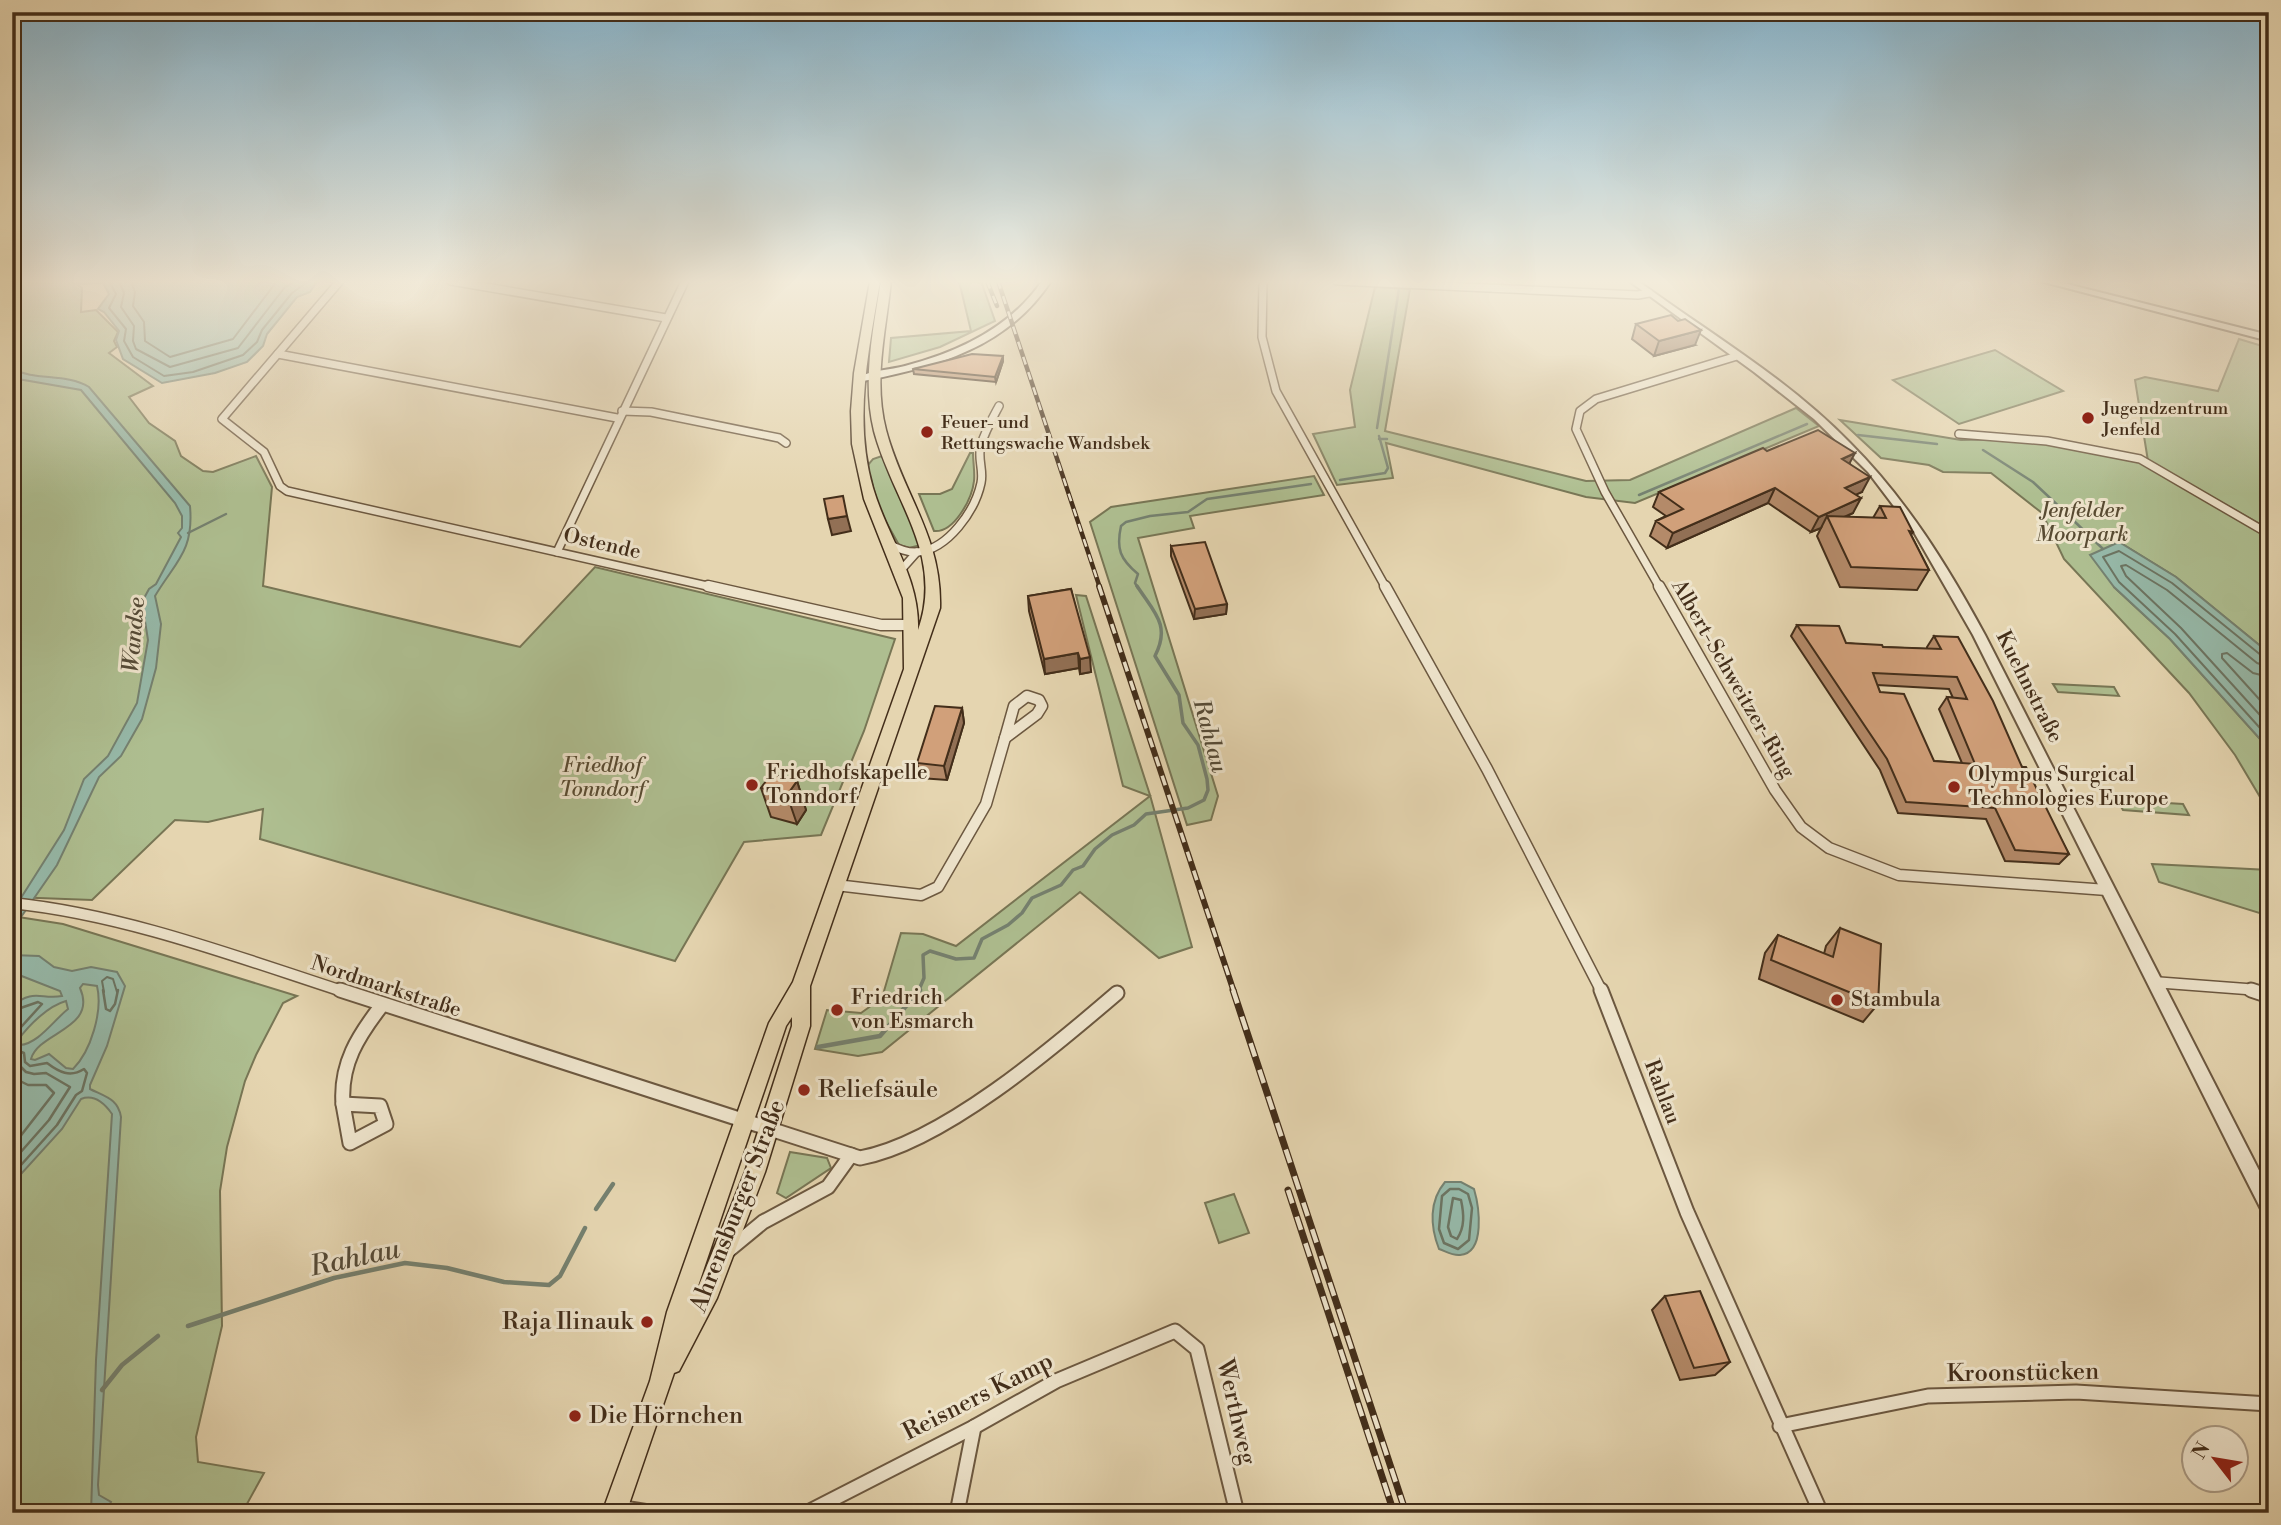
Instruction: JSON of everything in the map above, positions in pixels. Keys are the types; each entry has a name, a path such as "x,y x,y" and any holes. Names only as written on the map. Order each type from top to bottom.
{"main road":[{"path":"863,352 858,379 857,429 862,468 872,506 901,570 910,599 908,647 911,668"},
{"name":"Ahrensburger Straße","path":"616,1510 661,1381 678,1312 778,1023 801,985 928,626 935,594 934,573 922,551 887,451 876,408 873,376 876,352"},
{"path":"858,379 951,352"},
{"name":"Ahrensburger Straße","path":"661,1381 695,1320 724,1254 770,1128 801,1026 801,985"}],"street":[{"path":"557,552 650,352"},
{"name":"Rahlau","path":"1265,352 1276,391 1487,769 1605,998 1687,1212 1821,1513"},
{"name":"Kuehnstraße","path":"1732,352 1777,385 1841,439 1871,470 1921,532 1952,585 2269,1207"},
{"path":"278,354 620,415 651,412 779,438 786,443"},
{"name":"Ostende","path":"278,354 222,419 264,452 280,486 287,491 873,624 893,627 910,625"},
{"name":"Albert-Schweitzer-Ring","path":"1737,356 1596,399 1580,411 1576,429 1610,501 1775,790 1801,827 1829,848 1899,875 2107,890"},
{"path":"901,570 922,551 950,533 967,513 982,481 979,457 982,443 999,407"},
{"path":"1982,434 2047,441 2140,459 2269,534"},
{"path":"887,542 922,551"},
{"path":"836,885 920,895 938,887 986,804 1004,739 1017,702 1027,696 1039,700 1042,706 1037,714 1004,739"},
{"name":"Nordmarkstraße","path":"12,903 60,908 202,946 541,1058 869,1159 893,1152 1044,1054 1117,993"},
{"path":"2152,982 2233,988 2269,996"},
{"path":"341,1104 344,1066 356,1038 382,1005"},
{"path":"724,1254 763,1222 828,1186 851,1155"},
{"name":"Reisners Kamp","path":"806,1513 974,1427 1056,1381 1175,1331"},
{"name":"Werthweg","path":"1175,1331 1197,1349 1237,1513"},
{"name":"Kroonstücken","path":"1780,1426 1928,1396 2076,1392 2269,1404"},
{"path":"957,1513 974,1427"},
{"path":"616,1510 655,1513"}],"green space":[{"name":"Friedhof Tonndorf","path":"12,352 110,352 153,386 129,397 149,423 175,441 181,456 203,471 213,472 256,456 272,487 263,586 520,647 595,567 895,639 864,731 821,835 744,842 675,961 260,839 263,809 208,822 175,820 92,900 12,897"},
{"path":"890,352 922,352 889,362"},
{"path":"1359,352 1399,352 1385,431 1586,481 1630,480 1796,408 1819,426 1635,503 1586,497 1386,443 1393,478 1337,485 1313,434 1355,427 1350,390"},
{"path":"1988,352 1999,352 2063,391 1959,424 1893,380"},
{"name":"Jenfelder Moorpark","path":"2234,352 2269,352 2269,529 2148,461 2135,380 2145,377 2218,391"},
{"path":"1840,420 1961,440 2017,439 2138,461 2269,536 2269,653 2176,577 2119,542 2114,587 2170,639 2269,749 2269,812 2235,755 2189,693 2064,559 2042,513 1991,473 1943,472 1929,465 1881,458"},
{"path":"970,453 973,453 974,478 970,497 955,521 948,527 934,531 919,494 940,494 952,489"},
{"path":"882,456 921,545 909,548 899,545 880,511 867,466 873,459"},
{"path":"1314,476 1324,495 1190,516 1194,528 1138,538 1218,796 1211,820 1187,825 1090,522 1111,507"},
{"path":"1076,595 1086,596 1150,795 1192,947 1159,958 1080,892 882,1052 858,1056 815,1049 827,1010 861,1013 882,998 901,933 923,934 956,946 1150,796 1123,786"},
{"path":"2053,684 2114,687 2119,696 2058,692"},
{"path":"2117,800 2183,804 2189,815 2123,810"},
{"path":"2152,864 2269,870 2269,916 2159,882"},
{"path":"12,916 63,924 297,996 283,1003 245,1081 227,1147 220,1191 222,1326 196,1437 198,1462 264,1473 242,1513 12,1513"},
{"path":"790,1152 827,1158 831,1168 786,1198 777,1193"},
{"path":"1234,1194 1249,1233 1219,1243 1205,1203"}],"water":[{"path":"120,352 257,352 247,362 215,373 162,383 123,359"},
{"path":"12,369 31,375 71,380 89,387 190,506 191,521 182,555 155,596 161,624 156,668 142,719 121,756 99,777 57,865 12,930 12,912 64,830 84,779 108,756 137,703 148,640 142,602 149,589 156,584 181,537 178,533 182,528 182,516 175,503 81,390 18,379 12,376"},
{"path":"2119,542 2176,577 2269,653 2269,749 2170,639 2114,587 2090,555"},
{"path":"12,955 39,956 54,967 72,971 91,967 117,972 125,986 107,1046 90,1085 90,1089 114,1102 121,1117 98,1485 99,1495 111,1502 106,1513 91,1513 96,1360 112,1114 99,1101 81,1099 62,1129 12,1184 12,1006 26,997 62,996 60,991 19,975 12,980 18,974 12,972","holes":["83,984 97,986 98,1007 94,1030 79,1061 73,1069 66,1068 49,1054 31,1059 44,1042 65,1029 81,1013 83,1002 80,988","66,1001 68,1009 45,1031 27,1044 20,1045 18,1040 33,1022 52,1007"]},
{"path":"1445,1182 1461,1182 1474,1189 1476,1197 1479,1217 1477,1238 1468,1252 1460,1255 1439,1249 1434,1232 1434,1205"}],"building":[{"path":"972,354 1003,356 995,377 913,369"},
{"path":"1818,430 1855,453 1842,459 1870,477 1845,488 1861,498 1819,517 1775,488 1673,533 1656,521 1683,509 1659,492 1763,448 1767,451"},
{"path":"843,496 847,516 828,519 824,499"},
{"path":"1880,506 1900,507 1929,570 1851,567 1827,516 1886,518"},
{"path":"1205,542 1227,604 1195,609 1171,546"},
{"path":"1071,589 1090,657 1080,659 1078,653 1044,659 1028,596"},
{"path":"1797,625 1839,626 1846,643 1883,647 1941,649 1934,636 1958,637 1993,701 2022,767 2026,767 2069,854 2015,850 1995,808 1906,802 1887,759","holes":["1873,673 1957,677 1967,699 1947,697 1975,764 1934,761 1904,694 1880,692"]},
{"path":"935,706 962,708 944,766 917,763"},
{"path":"771,774 797,781 787,795 761,788"},
{"path":"1840,928 1881,944 1878,1004 1771,960 1778,935 1833,957"},
{"path":"1700,1291 1730,1362 1694,1368 1665,1296"}],"waterway":[{"name":"Rahlau","path":"1377,428 1389,352"},
{"path":"1639,495 1807,424"},
{"path":"1858,435 1937,444"},
{"name":"Rahlau","path":"1340,480 1385,473 1388,468 1380,439"},
{"name":"Rahlau","path":"1380,439 1387,439"},
{"path":"1983,450 2033,482 2065,512"},
{"name":"Rahlau","path":"1138,588 1135,583 1138,574 1123,558 1119,547 1121,526 1126,522 1150,516 1188,512 1207,499 1311,484"},
{"path":"188,533 226,514"},
{"path":"2073,520 2103,549"},
{"name":"Rahlau","path":"918,992 924,978 923,955 930,951 956,959 974,958 982,939 1008,925 1022,913 1032,898 1061,885 1073,870 1083,866 1095,849 1112,835 1134,825 1146,814 1188,808 1204,800 1208,790 1207,779 1198,745 1183,723 1179,695 1155,656 1160,645 1161,627 1137,586"},
{"name":"Rahlau","path":"818,1047 880,1036 920,990"},
{"name":"Rahlau","path":"596,1209 613,1184"},
{"name":"Rahlau","path":"188,1326 334,1278 405,1263 447,1268 504,1282 549,1285 560,1276 585,1228"},
{"name":"Rahlau","path":"102,1390 122,1365 158,1336"}],"railway":[{"path":"1022,352 1100,588"},
{"path":"1099,586 1234,992"},
{"path":"1233,990 1406,1513"},
{"path":"1288,1190 1394,1513"}],"place":[{"name":"Jugendzentrum Jenfeld","path":"2088,418"},
{"name":"Feuer- und Rettungswache Wandsbek","path":"927,432"},
{"name":"Friedhofskapelle Tonndorf","path":"752,785"},
{"name":"Olympus Surgical Technologies Europe","path":"1954,787"},
{"name":"Stambula","path":"1837,1000"},
{"name":"Friedrich von Esmarch","path":"837,1010"},
{"name":"Reliefsäule","path":"804,1090"},
{"name":"Raja Ilinauk","path":"647,1322"},
{"name":"Die Hörnchen","path":"575,1416"}],"water label":[{"name":"Wandse","path":"134,635"}]}
